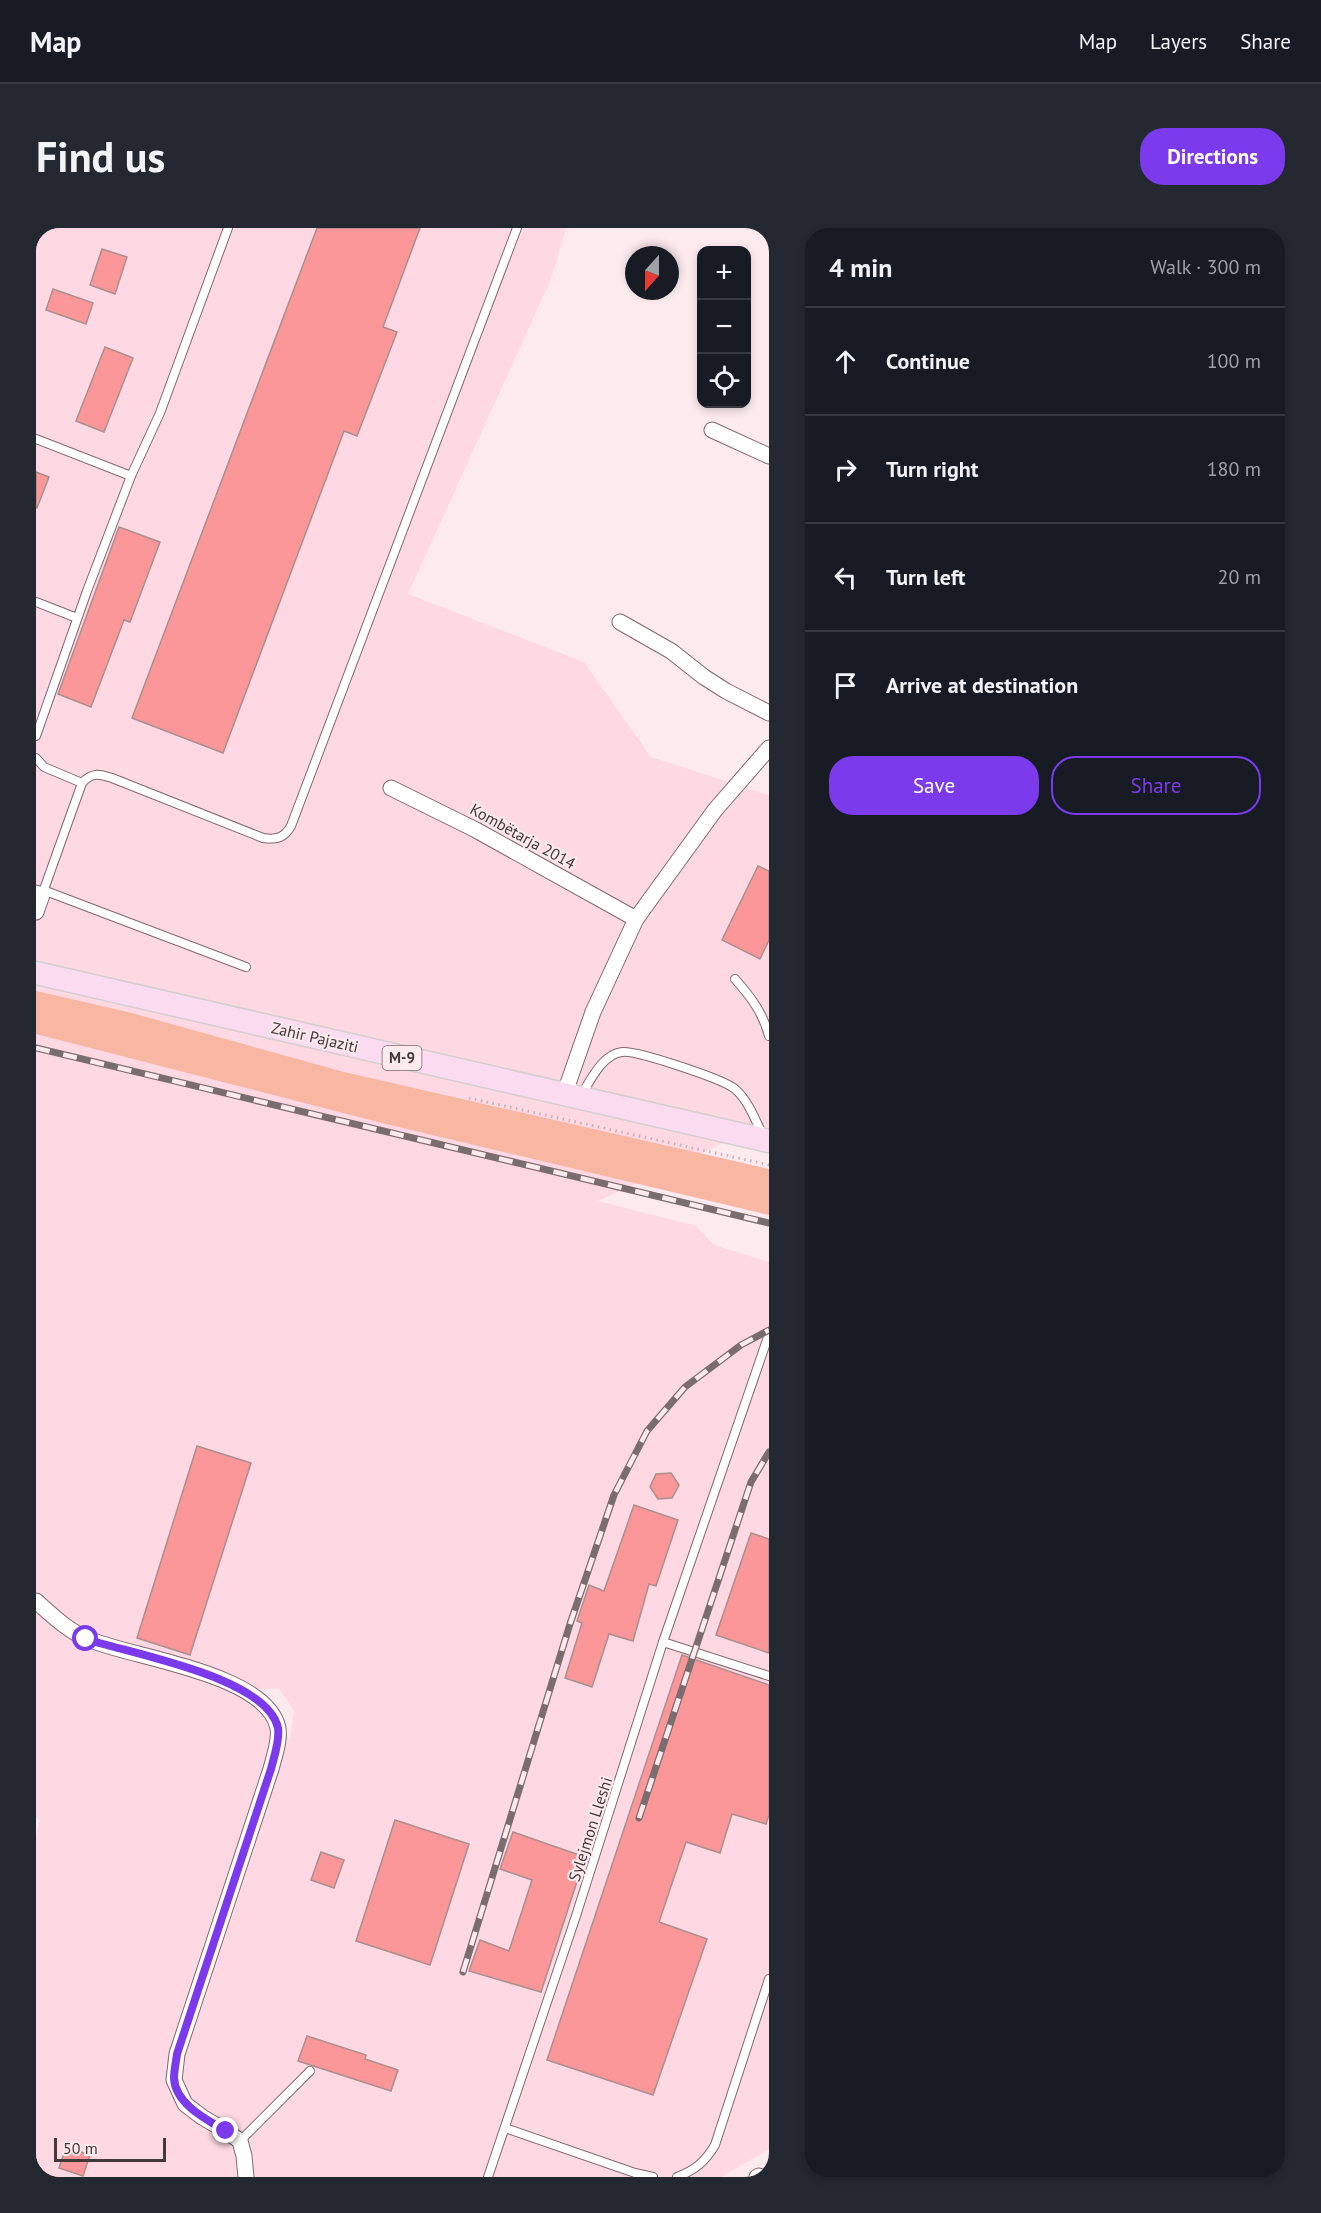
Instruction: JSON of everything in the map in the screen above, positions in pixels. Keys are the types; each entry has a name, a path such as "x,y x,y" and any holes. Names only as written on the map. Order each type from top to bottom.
{"main road":[{"name":"Zahir Pajaziti","path":"36,973 767,1140"}],"street":[{"path":"712,430 769,456"},
{"path":"620,622 671,651 726,691 769,713"},
{"path":"572,1097 593,1012 636,919 715,810 769,748"},
{"name":"Kombëtarja 2014","path":"391,788 476,830 636,919"},
{"path":"36,912 40,893"},
{"path":"36,1601 63,1624 86,1639 173,1663 247,1691 268,1708 278,1728 271,1769 177,2054 174,2080 185,2104 240,2142 246,2177"}],"lane":[{"path":"36,736 77,618 131,476 160,413 228,228"},
{"path":"246,967 40,893 82,783 89,776 99,774 263,838 280,838 287,834 518,228"},
{"path":"36,439 131,476"},
{"path":"36,602 77,618"},
{"path":"36,758 44,767 82,783"},
{"path":"735,979 754,1001 765,1021 769,1036"},
{"path":"572,1097 605,1060 622,1052 655,1059 707,1075 735,1089 751,1111 767,1140"},
{"name":"Sylejmon Lleshi","path":"488,2177 575,1919 663,1642 769,1334"},
{"path":"663,1642 769,1676"},
{"path":"677,2177 693,2171 706,2160 715,2145 769,1979"},
{"path":"240,2142 310,2072"},
{"path":"505,2128 635,2173 653,2177"}],"path":[{"path":"469,1098 769,1165"}],"shaded area":[{"path":"36,228 566,228 551,279 408,594 584,662 651,757 769,795 769,1141 741,1135 598,1201 696,1226 714,1245 769,1262 769,2149 721,2177 36,2177 36,1836 40,1820 36,1818","holes":["279,1688 294,1711 290,1740 251,1690"]},
{"path":"36,991 128,1012 344,1072 769,1169 769,1215 386,1124 36,1034"}],"building":[{"path":"317,228 420,228 383,327 397,332 357,436 344,431 223,753 132,718"},
{"path":"102,249 127,257 115,294 90,285"},
{"path":"53,289 93,303 86,324 46,310"},
{"path":"105,347 133,358 104,432 76,421"},
{"path":"36,472 49,477 37,508 36,508"},
{"path":"119,527 160,542 130,622 124,620 91,707 58,694"},
{"path":"758,866 769,871 769,940 760,959 722,940"},
{"path":"197,1446 251,1463 190,1655 137,1638"},
{"path":"671,1473 679,1485 672,1498 658,1499 650,1487 656,1474"},
{"path":"634,1505 678,1520 656,1586 649,1584 633,1641 609,1634 592,1687 565,1678 582,1623 577,1621 589,1585 604,1591"},
{"path":"751,1533 769,1539 769,1653 716,1635"},
{"path":"682,1655 769,1685 769,1815 766,1824 732,1814 720,1853 686,1842 659,1922 707,1939 653,2095 547,2060"},
{"path":"395,1820 469,1844 430,1965 356,1941"},
{"path":"513,1832 585,1857 541,1992 469,1971 480,1940 509,1951 532,1880 500,1869"},
{"path":"321,1852 344,1860 334,1888 311,1880"},
{"path":"307,2036 366,2055 365,2059 398,2070 391,2091 298,2061"},
{"path":"66,2147 90,2155 83,2176 59,2168"}],"railway":[{"path":"36,1048 769,1223"},
{"path":"463,1972 570,1624 614,1495 647,1431 685,1387 741,1345 769,1330"},
{"path":"639,1818 751,1482 769,1452"}],"route":[{"path":"86,1639 173,1663 247,1691 268,1708 278,1728 271,1769 177,2054 174,2080 185,2104 226,2131"}]}
